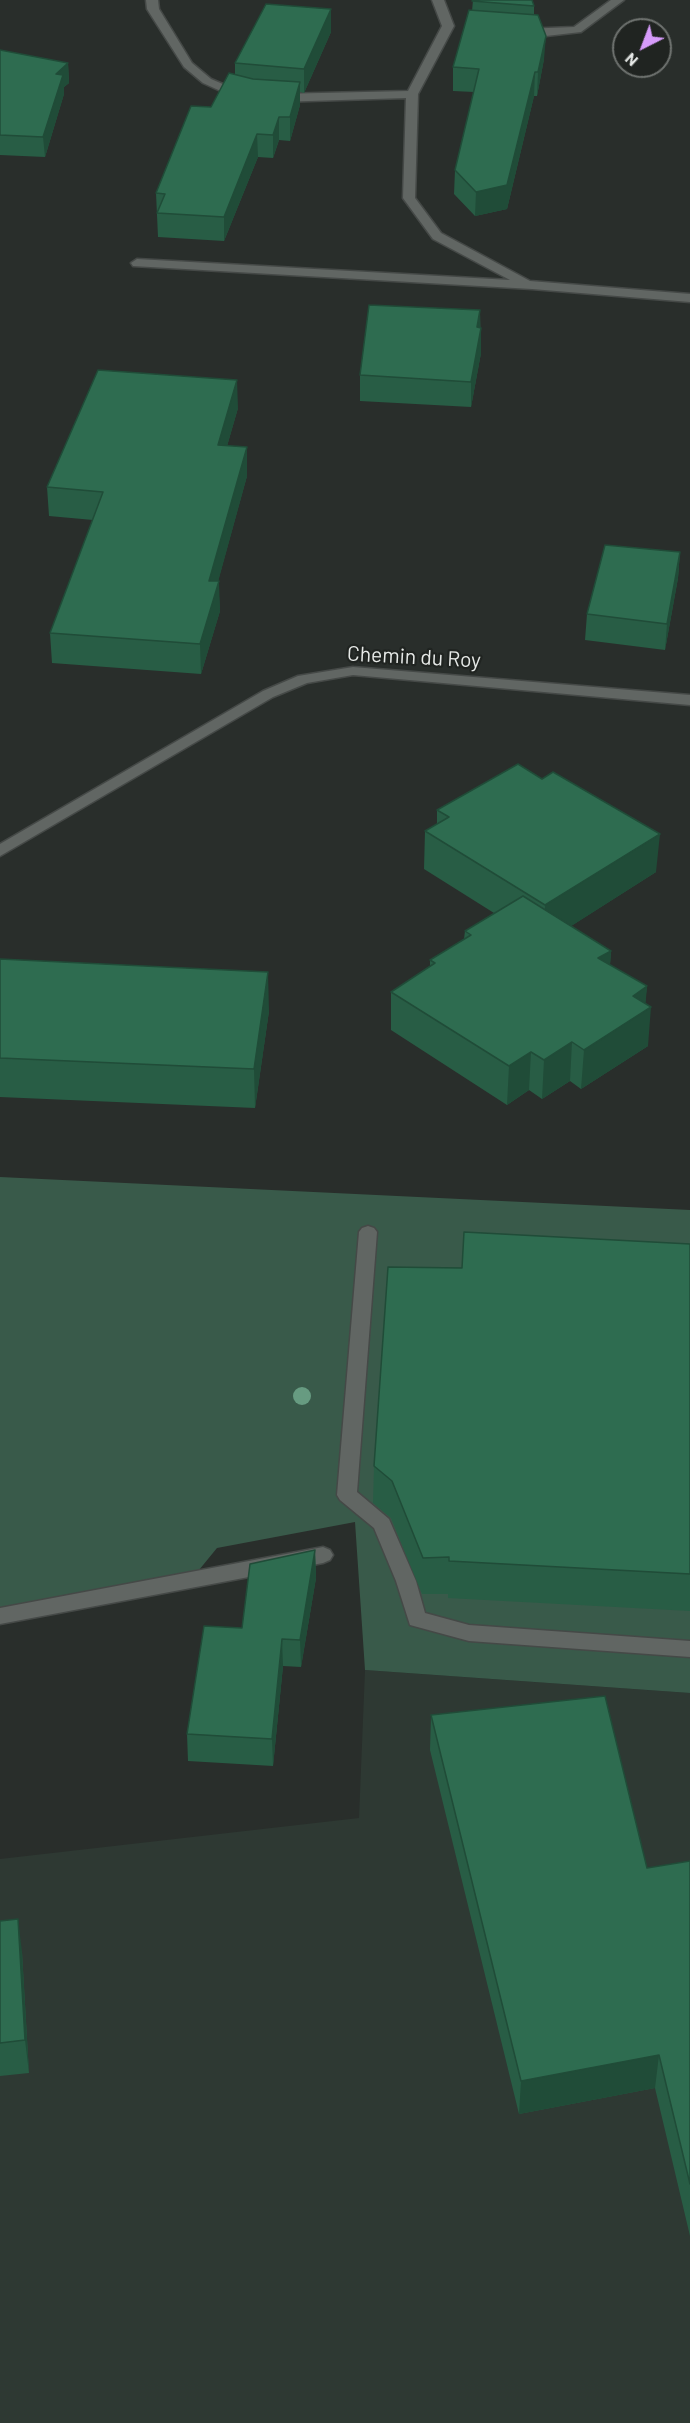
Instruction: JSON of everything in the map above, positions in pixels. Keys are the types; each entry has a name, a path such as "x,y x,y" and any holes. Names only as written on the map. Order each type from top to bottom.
{"street":[{"path":"152,0 153,9 188,65 207,81 229,91 258,97 308,99 412,94"},
{"path":"438,0 454,26 433,51 412,94 409,198 437,236 479,260 532,285"},
{"path":"514,31 546,33 577,30 618,0"},
{"path":"136,263 532,285 690,298"},
{"name":"Chemin du Roy","path":"0,851 268,694 303,679 353,671 690,700"},
{"path":"368,1232 347,1495 382,1524 406,1581 417,1619 469,1634 690,1649"},
{"path":"0,1616 323,1555"}],"shaded area":[{"path":"365,1670 690,1693 690,2423 0,2423 0,1859 359,1818"}],"green space":[{"path":"0,1177 690,1210 690,1693 365,1670 355,1522 217,1548 199,1570 0,1617"}],"building":[{"path":"532,0 534,6 472,1"},
{"path":"266,4 331,9 304,69 235,63"},
{"path":"469,10 538,15 546,36 507,185 476,192 455,170 479,69 453,67"},
{"path":"0,50 68,63 56,74 63,75 43,137 0,135"},
{"path":"229,73 253,79 300,82 290,117 279,117 273,135 257,134 224,217 157,213 165,194 156,193 191,106 211,107"},
{"path":"369,305 480,310 477,327 481,328 471,382 360,375"},
{"path":"98,370 237,380 218,445 247,447 209,581 219,581 200,644 50,633 103,492 47,487"},
{"path":"605,545 680,552 667,624 587,614"},
{"path":"518,764 542,779 553,772 660,834 545,905 425,831 449,817 437,810"},
{"path":"523,896 611,951 598,958 647,986 633,996 651,1007 584,1050 572,1042 544,1060 531,1052 509,1066 391,992 435,963 430,960 471,935 465,931"},
{"path":"0,959 268,972 254,1069 0,1058"},
{"path":"464,1232 690,1244 690,1574 449,1561 449,1557 423,1558 392,1481 374,1466 388,1267 462,1268"},
{"path":"315,1550 300,1640 282,1639 272,1739 187,1734 204,1626 242,1628 250,1564"},
{"path":"605,1696 647,1868 690,1861 690,2184 659,2055 521,2081 431,1715"},
{"path":"18,1919 25,2040 0,2043 0,1921"}]}
